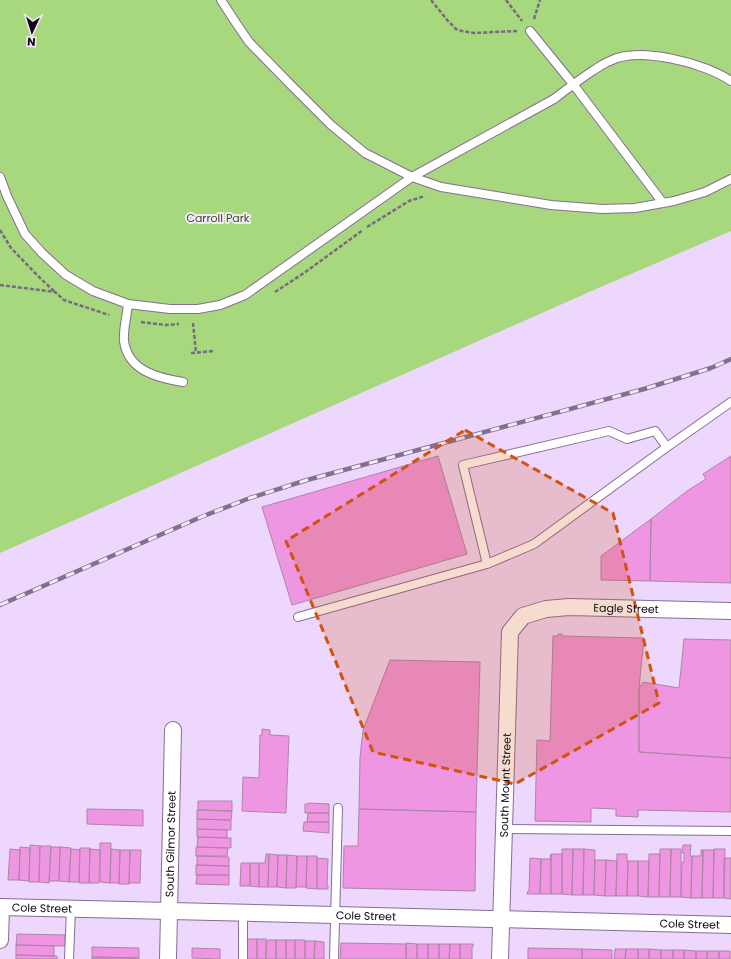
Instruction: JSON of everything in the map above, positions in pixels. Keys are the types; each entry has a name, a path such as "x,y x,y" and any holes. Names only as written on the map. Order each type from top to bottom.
{"street":[{"name":"Eagle Street","path":"522,616 546,609 568,607 731,611"},
{"name":"South Mount Street","path":"500,959 510,632 522,616"},
{"name":"South Gilmor Street","path":"168,959 174,730"},
{"name":"Cole Street","path":"0,907 731,925"},
{"path":"0,907 0,940"}],"lane":[{"path":"220,0 249,42 331,125 365,153 412,177 441,187 551,205 602,209 635,208 674,202 705,192 731,179"},
{"path":"530,31 573,84 663,203"},
{"path":"0,176 7,196 25,234 42,253 66,275 93,291 128,304 170,309 198,310 220,305 245,294 412,177 554,99 573,84 610,61 621,57 642,55 676,59 704,67 731,81"},
{"path":"128,304 124,341 128,354 139,368 158,377 183,382"},
{"path":"298,617 487,564 534,544 731,402"},
{"path":"487,564 463,465 609,431 626,439 655,431 667,447"},
{"path":"334,959 338,808"},
{"path":"503,829 731,831"},
{"path":"69,959 71,909"},
{"path":"243,913 243,959"}],"path":[{"path":"431,0 456,29 462,31 474,33 530,31"},
{"path":"506,0 530,31"},
{"path":"530,31 540,0"},
{"path":"271,295 394,209 409,201 426,196"},
{"path":"0,230 11,248 64,300 110,315"},
{"path":"0,286 55,292"},
{"path":"141,322 179,324"},
{"path":"186,323 193,323 196,353"},
{"path":"191,353 214,351"}],"highlighted area":[{"path":"465,430 613,513 659,703 515,784 373,752 286,541"}],"green space":[{"name":"Carroll Park","path":"0,0 731,0 731,231 596,289 0,553"}],"building":[{"path":"438,456 467,554 292,605 262,507"},
{"path":"731,456 731,583 650,581 651,519 687,491 706,479 703,474"},
{"path":"651,519 650,581 601,580 601,556"},
{"path":"558,634 562,634 562,636 644,638 639,688 639,752 731,758 731,812 638,810 638,817 616,816 616,809 591,808 591,822 535,821 537,740 550,741 553,636 558,636"},
{"path":"684,639 731,640 731,758 639,752 639,688 643,682 679,688"},
{"path":"390,660 480,662 476,812 359,809 360,757 363,730"},
{"path":"262,729 270,730 270,735 289,736 286,813 242,811 243,777 259,778 260,735 262,735"},
{"path":"198,801 232,801 232,811 198,810"},
{"path":"305,804 329,804 329,813 305,813"},
{"path":"87,809 143,810 143,826 87,824"},
{"path":"359,809 476,812 475,891 343,888 344,846 358,846"},
{"path":"197,810 232,811 231,820 197,819"},
{"path":"308,813 329,813 329,822 307,822"},
{"path":"197,819 231,820 231,830 197,829"},
{"path":"304,822 329,822 329,833 303,831"},
{"path":"197,829 227,830 227,838 197,837"},
{"path":"198,837 231,838 231,848 197,847"},
{"path":"100,843 111,843 110,883 100,882"},
{"path":"30,845 40,846 39,882 29,882"},
{"path":"683,845 691,845 691,898 681,897 682,862 684,862 684,853 682,853"},
{"path":"40,846 51,846 49,883 39,882"},
{"path":"20,847 30,848 29,881 19,880"},
{"path":"51,847 60,847 59,881 49,881"},
{"path":"60,847 71,848 69,882 59,881"},
{"path":"196,847 228,848 227,856 196,856"},
{"path":"80,848 90,848 89,883 79,883"},
{"path":"10,849 20,850 19,880 8,880"},
{"path":"71,849 80,850 79,882 69,882"},
{"path":"90,849 100,850 99,883 89,883"},
{"path":"111,849 120,850 119,884 110,883"},
{"path":"562,849 573,849 572,895 562,894"},
{"path":"573,849 584,849 583,895 572,895"},
{"path":"584,849 595,850 594,895 583,895"},
{"path":"660,849 671,849 670,897 659,897"},
{"path":"671,849 681,849 681,897 670,897"},
{"path":"714,849 725,849 724,898 713,898"},
{"path":"120,850 130,850 129,884 119,884"},
{"path":"130,850 141,850 140,883 129,884"},
{"path":"701,850 703,850 702,898 691,898 692,856 701,856"},
{"path":"703,850 714,850 713,898 702,898"},
{"path":"266,854 269,854 268,887 259,887 259,863 265,863"},
{"path":"269,854 278,855 277,887 268,887"},
{"path":"551,854 562,854 562,894 551,894"},
{"path":"551,854 551,894 540,894 541,859 550,859"},
{"path":"617,854 627,854 627,896 616,896"},
{"path":"649,854 660,854 659,897 648,897"},
{"path":"278,855 287,855 286,888 277,887"},
{"path":"287,855 297,856 296,888 286,888"},
{"path":"197,856 229,857 229,866 197,865"},
{"path":"297,856 307,856 306,887 296,887"},
{"path":"307,856 317,856 317,889 306,888"},
{"path":"317,858 328,859 328,889 317,889"},
{"path":"530,858 541,859 540,894 527,894 529,891"},
{"path":"724,858 731,858 731,899 724,898"},
{"path":"595,860 606,860 605,896 594,895"},
{"path":"606,860 617,861 616,896 605,896"},
{"path":"628,861 638,861 638,896 627,896"},
{"path":"638,861 649,861 648,897 638,896"},
{"path":"241,863 250,863 250,886 240,886"},
{"path":"250,863 259,863 259,887 250,886"},
{"path":"196,865 229,866 229,875 196,875"},
{"path":"197,875 229,875 229,885 196,884"},
{"path":"17,934 65,935 65,946 16,945"},
{"path":"246,939 257,939 257,959 247,959"},
{"path":"257,939 266,939 266,959 257,959"},
{"path":"267,940 276,940 276,959 266,959"},
{"path":"276,940 286,940 286,959 276,959"},
{"path":"286,940 295,940 295,959 286,959"},
{"path":"295,940 305,940 305,959 295,959"},
{"path":"305,941 315,941 314,959 305,959"},
{"path":"315,941 324,942 324,959 314,959"},
{"path":"341,943 406,944 406,959 340,959"},
{"path":"406,943 417,944 417,959 406,959"},
{"path":"417,944 428,944 428,959 417,959"},
{"path":"428,944 439,944 439,959 428,959"},
{"path":"439,944 450,944 449,959 439,959"},
{"path":"450,944 460,944 460,959 449,959"},
{"path":"460,944 473,944 472,959 460,959"},
{"path":"16,945 54,946 54,956 16,955"},
{"path":"92,947 139,948 139,958 92,957"},
{"path":"192,948 220,949 220,959 192,958"},
{"path":"528,948 582,949 582,959 528,959"},
{"path":"582,949 612,950 612,959 582,959"},
{"path":"615,949 626,949 625,959 614,959"},
{"path":"626,949 638,949 638,959 625,959"},
{"path":"638,949 649,949 649,959 638,959"},
{"path":"649,949 661,950 661,959 649,959"},
{"path":"661,950 673,950 673,959 661,959"},
{"path":"673,950 684,950 684,959 673,959"},
{"path":"684,950 696,951 696,959 684,959"},
{"path":"696,951 707,951 707,959 696,959"},
{"path":"707,951 719,951 719,959 707,959"},
{"path":"719,951 730,951 730,959 719,959"},
{"path":"16,955 57,956 57,959 16,959"},
{"path":"92,957 139,958 139,959 92,959"}],"railway":[{"path":"0,605 201,517 250,498 307,480 644,389 711,368 731,359"}]}
